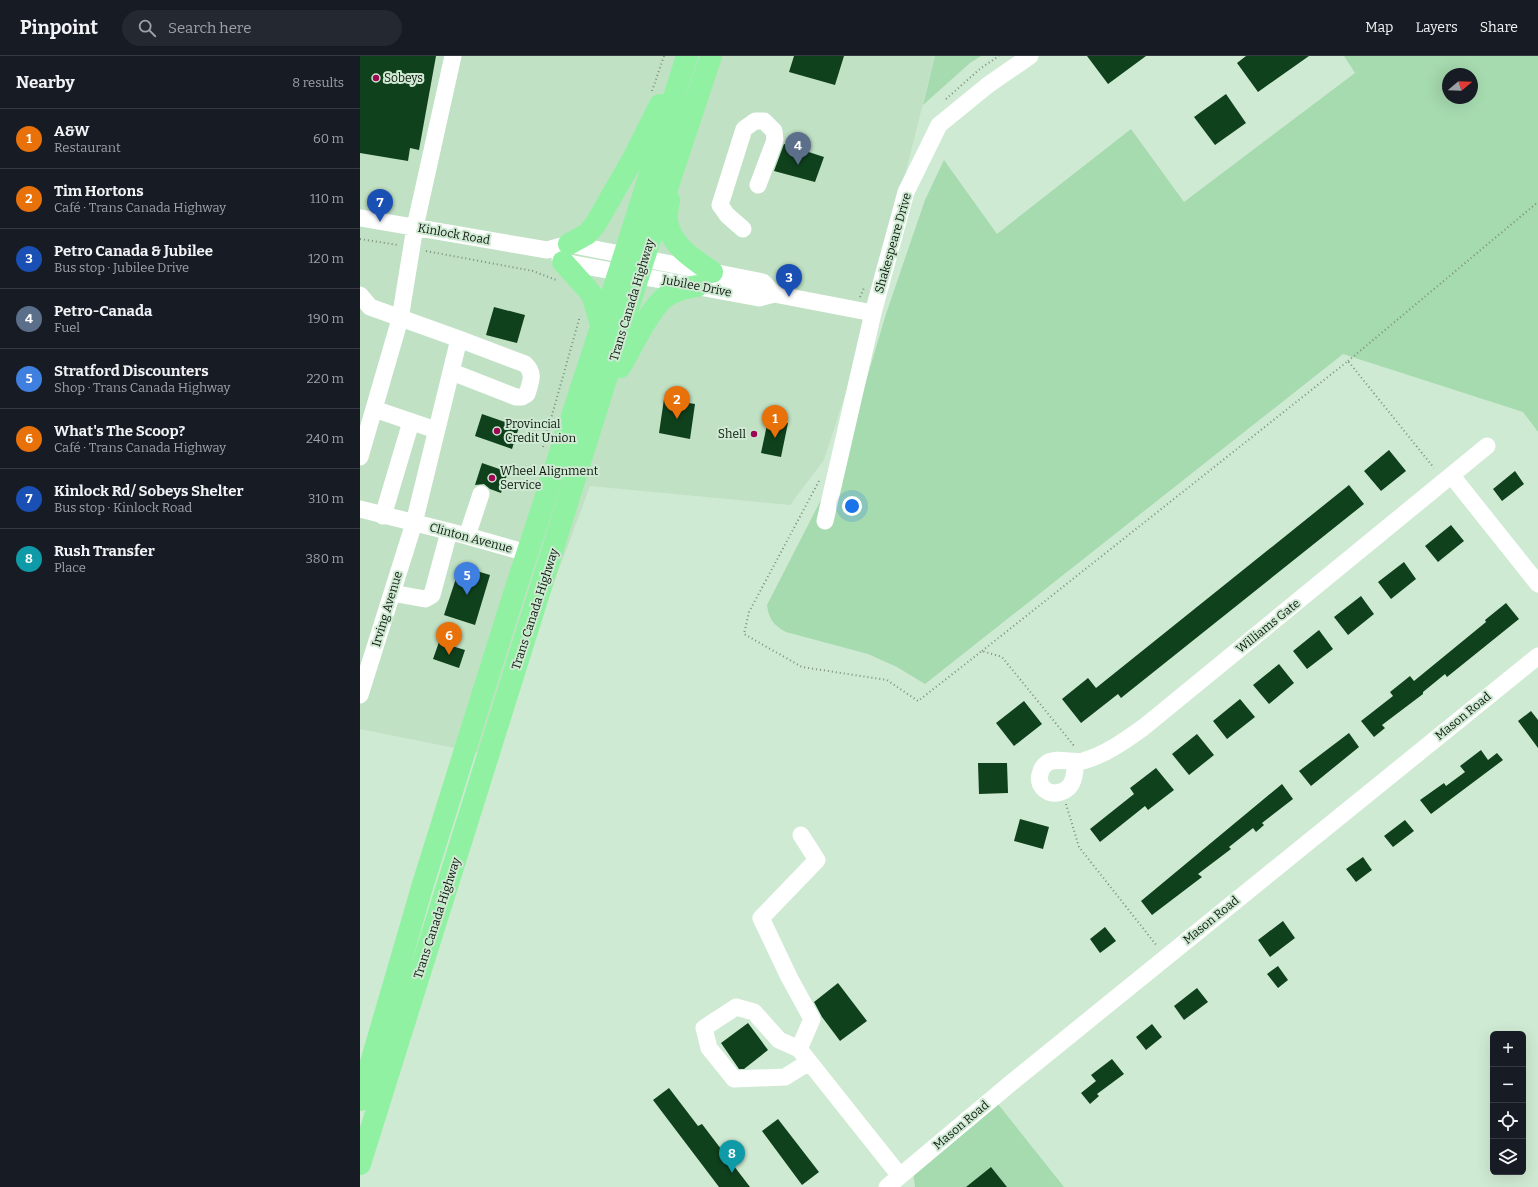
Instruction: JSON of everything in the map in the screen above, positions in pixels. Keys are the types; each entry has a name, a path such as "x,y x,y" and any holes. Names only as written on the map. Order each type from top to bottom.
{"highway":[{"path":"602,325 593,297 589,290 559,259 595,225 634,157 686,56"},
{"name":"Trans Canada Highway","path":"360,1164 601,399 632,265 686,56"},
{"name":"Trans Canada Highway","path":"361,1095 423,884 527,553 602,325 632,265 670,182 711,56"},
{"path":"601,399 655,308 666,297 705,279 674,238 667,222 670,182"}],"street":[{"path":"361,446 374,409 400,319 415,227 453,56"},
{"name":"Shakespeare Drive","path":"825,521 873,313 906,192 939,125 988,85 1030,56"},
{"path":"743,229 727,215 720,205 744,129 755,121 764,121 774,131 775,140 758,185"},
{"name":"Kinlock Road","path":"360,218 415,227 559,259 632,265"},
{"name":"Jubilee Drive","path":"632,265 705,279 759,298 774,294 873,313"},
{"path":"360,295 370,307 525,364 530,369 532,375 527,394 516,397 452,372"},
{"name":"Irving Avenue","path":"360,695 414,524 459,339"},
{"path":"374,409 436,430"},
{"path":"383,516 411,422"},
{"name":"Williams Gate","path":"1064,791 1056,793 1049,792 1040,782 1042,768 1047,763 1054,761 1078,761 1103,753 1144,727 1487,446"},
{"path":"1452,476 1538,584"},
{"path":"467,536 481,494"},
{"name":"Clinton Avenue","path":"360,509 527,553"},
{"path":"392,593 426,599 432,595 449,532"},
{"name":"Mason Road","path":"894,1182 1166,957 1538,656"},
{"path":"1064,791 1073,780 1078,761"},
{"path":"800,835 817,860 760,918 812,1019 804,1056 785,1077 734,1079 708,1048 704,1028 736,1007 754,1012 779,1040 804,1056 894,1182"}],"path":[{"path":"941,103 981,68 999,56"},
{"path":"822,476 748,612 744,634 802,667 887,680 918,701 1348,362 1538,202"},
{"path":"360,239 533,271 559,259"},
{"path":"855,309 866,282"},
{"path":"1348,362 1434,468"},
{"path":"982,651 1002,657 1077,750 1078,761"},
{"path":"1064,791 1079,847 1166,957"}],"shaded area":[{"path":"360,56 935,56 864,337 824,460 790,505 590,486 490,755 360,729"},
{"path":"935,56 981,56 970,63 923,105"},
{"path":"1344,56 1538,56 1538,432 1523,412 1343,354 925,684 897,667 868,654 786,632 778,627 770,618 767,605 844,455 886,314 925,200 944,160 997,234 1131,129 1184,202 1355,73"},
{"path":"998,1104 1064,1187 915,1187 913,1172"}],"building":[{"path":"360,56 436,56 419,150 410,148 408,161 360,153"},
{"path":"794,56 844,56 835,85 789,72"},
{"path":"1087,56 1146,56 1108,84"},
{"path":"1246,56 1309,56 1258,92 1237,63"},
{"path":"1226,94 1246,123 1215,145 1194,117"},
{"path":"784,144 824,157 815,182 774,171"},
{"path":"494,307 525,315 517,343 486,335"},
{"path":"664,399 695,404 690,439 659,433"},
{"name":"Provincial Credit Union","path":"482,414 519,427 512,449 475,436"},
{"path":"768,420 788,423 781,457 761,453"},
{"path":"1389,450 1406,471 1381,491 1364,471"},
{"name":"Wheel Alignment Service","path":"482,463 508,472 501,493 490,489 484,484 475,485"},
{"path":"1515,471 1524,484 1502,501 1493,489"},
{"path":"1349,485 1364,504 1121,698 1118,694 1081,723 1062,699 1088,678 1096,688"},
{"path":"1451,525 1464,541 1438,562 1425,546"},
{"path":"1404,562 1416,579 1391,599 1378,582"},
{"path":"460,566 490,575 475,625 444,615"},
{"path":"1361,596 1374,614 1348,635 1334,617"},
{"path":"1506,603 1519,619 1447,677 1445,674 1423,692 1423,694 1382,725 1385,728 1374,737 1361,721 1393,696 1390,692 1410,676 1414,681 1486,622 1485,620"},
{"path":"1319,630 1333,649 1307,669 1293,651"},
{"path":"439,642 465,650 459,668 433,659"},
{"path":"1279,664 1294,683 1269,704 1253,685"},
{"path":"1240,699 1255,717 1227,739 1213,721"},
{"path":"1024,701 1042,724 1014,746 996,723"},
{"path":"1531,711 1538,720 1538,748 1518,721"},
{"path":"1349,733 1359,747 1311,786 1299,771"},
{"path":"1197,734 1214,755 1189,775 1172,754"},
{"path":"1481,750 1488,760 1497,753 1503,760 1431,814 1420,800 1444,783 1446,786 1465,772 1460,766"},
{"path":"978,763 1007,763 1008,793 979,794"},
{"path":"1156,768 1174,790 1148,810 1145,806 1100,842 1090,829 1134,794 1130,788"},
{"path":"1282,784 1293,799 1262,823 1264,825 1256,832 1253,828 1229,847 1231,849 1198,874 1202,877 1152,915 1141,901"},
{"path":"1020,819 1049,827 1043,849 1014,841"},
{"path":"1405,820 1414,831 1393,847 1384,836"},
{"path":"1363,857 1372,870 1356,882 1346,869"},
{"path":"1283,921 1295,938 1270,957 1258,940"},
{"path":"1105,927 1116,941 1100,953 1090,939"},
{"path":"1278,966 1288,980 1278,988 1267,974"},
{"path":"838,983 867,1021 840,1041 822,1017 814,1002"},
{"path":"1197,988 1208,1002 1184,1020 1174,1006"},
{"path":"748,1023 768,1050 744,1069 739,1069 721,1043"},
{"path":"1152,1024 1162,1037 1146,1050 1136,1037"},
{"path":"1112,1059 1124,1074 1097,1094 1099,1096 1090,1104 1081,1093 1096,1081 1091,1075"},
{"path":"669,1088 698,1126 702,1124 750,1187 719,1187 653,1100"},
{"path":"778,1119 819,1172 802,1185 762,1131"},
{"path":"991,1167 1007,1187 966,1187"}],"place":[{"name":"Sobeys","path":"376,78"},
{"name":"Petro-Canada","path":"798,165"},
{"name":"Kinlock Rd/ Sobeys Shelter","path":"380,222"},
{"name":"Petro Canada & Jubilee","path":"789,297"},
{"name":"Tim Hortons","path":"677,419"},
{"name":"Provincial Credit Union","path":"497,431"},
{"name":"Shell","path":"754,434"},
{"name":"A&W","path":"775,438"},
{"name":"Wheel Alignment Service","path":"492,478"},
{"name":"Stratford Discounters","path":"467,595"},
{"name":"What's The Scoop?","path":"449,655"},
{"name":"Rush Transfer","path":"732,1173"}]}
